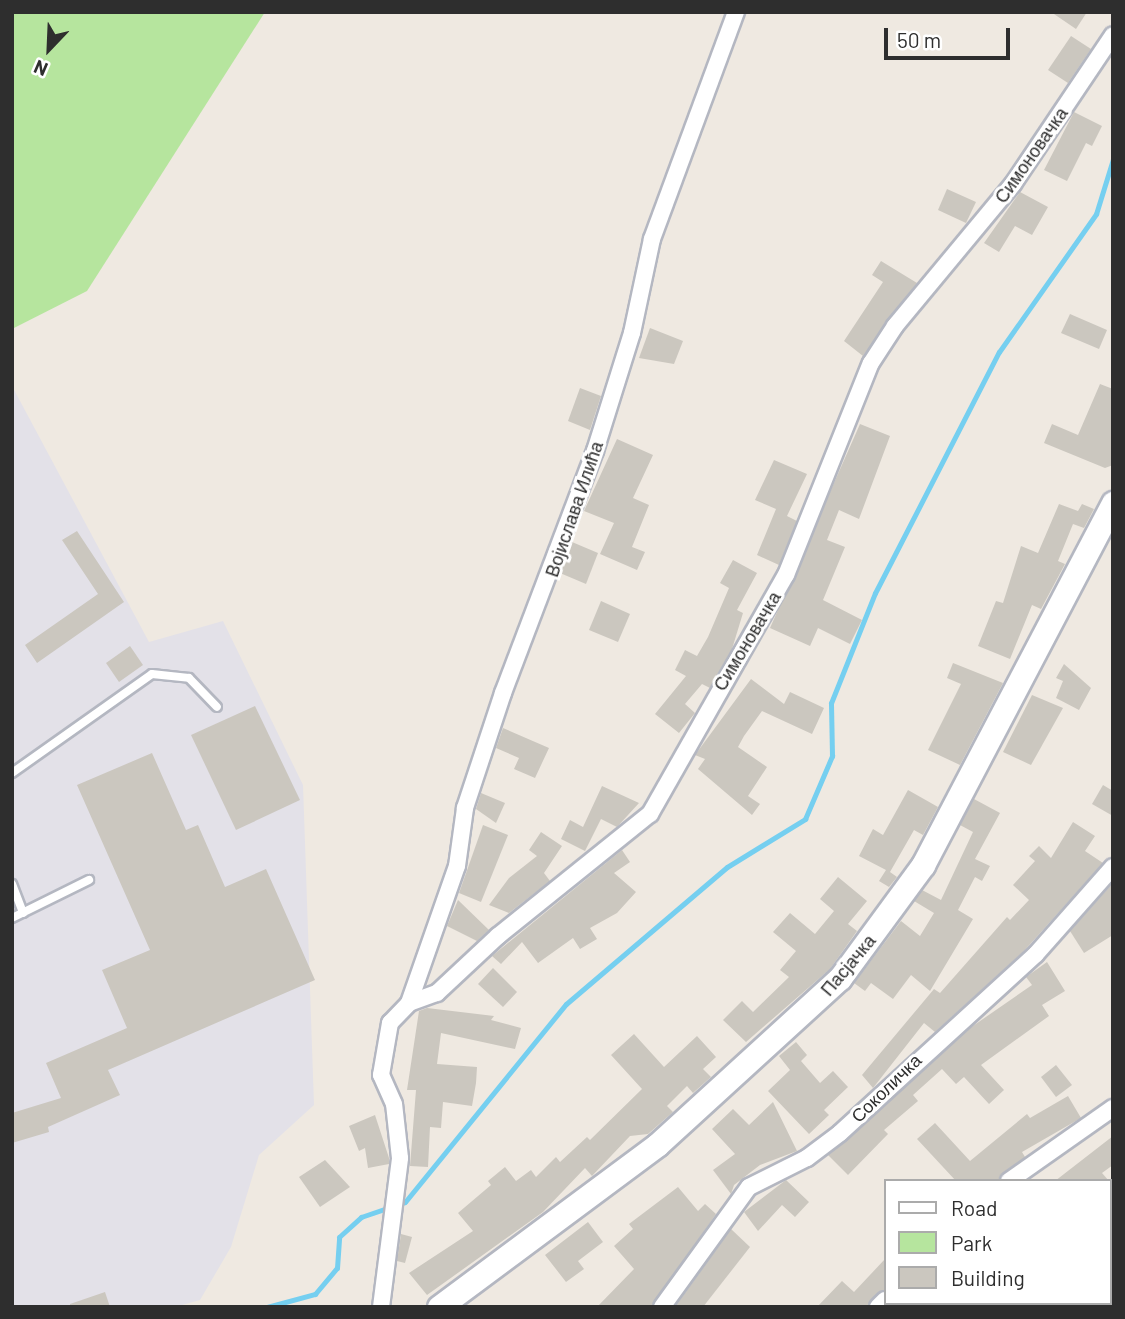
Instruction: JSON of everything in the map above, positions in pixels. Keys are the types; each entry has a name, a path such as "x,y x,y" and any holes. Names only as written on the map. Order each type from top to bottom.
{"main road":[{"name":"Пасјачка","path":"439,1307 657,1145 841,978 929,855 1113,503"}],"street":[{"name":"Војислава Илића","path":"409,1003 457,866 465,808 502,693 575,509 632,333 652,239 736,12"},
{"name":"Симоновачка","path":"381,1307 396,1196 398,1135 394,1104 380,1075 382,1048 390,1023 409,1003 438,993 498,936 650,814 786,575 871,363 895,326 1013,184 1113,35"},
{"name":"Соколичка","path":"662,1307 749,1187 807,1158 840,1133 915,1059 1036,954 1113,867"},
{"path":"1012,1179 1113,1108"}],"lane":[{"path":"12,773 152,674 189,678 217,707"},
{"path":"12,918 89,880"},
{"path":"12,884 23,913"}],"shaded area":[{"path":"12,386 149,642 223,621 303,785 314,1105 259,1155 231,1247 200,1300 175,1307 12,1307"}],"green space":[{"path":"12,12 265,12 87,291 12,329"}],"building":[{"path":"1051,12 1087,12 1076,29"},
{"path":"1071,36 1091,49 1068,83 1048,70"},
{"path":"1074,112 1102,126 1092,146 1086,143 1067,181 1044,170"},
{"path":"947,189 976,202 966,223 938,210"},
{"path":"1020,192 1048,207 1032,235 1015,226 999,252 984,243"},
{"path":"881,261 917,283 863,356 844,341 883,282 872,275"},
{"path":"1070,314 1107,330 1099,349 1061,333"},
{"path":"650,328 683,341 674,364 639,358"},
{"path":"1100,384 1113,389 1113,465 1105,468 1044,443 1052,424 1078,435"},
{"path":"580,388 601,396 590,430 568,421"},
{"path":"860,424 890,436 859,519 839,510 827,540 845,547 823,600 862,620 850,644 818,628 810,646 770,628"},
{"path":"617,439 653,455 633,498 649,505 632,547 645,552 637,570 600,554 614,523 584,511"},
{"path":"774,460 807,474 787,516 797,521 779,565 757,555 776,509 755,500"},
{"path":"1059,504 1078,511 1082,504 1094,509 1084,528 1073,524 1058,561 1065,564 1041,609 1032,605 1010,659 978,646 996,601 1003,603 1021,546 1038,553"},
{"path":"77,531 124,602 37,663 25,645 98,594 62,540"},
{"path":"572,542 598,553 586,584 560,573"},
{"path":"733,560 757,573 737,610 743,613 732,649 710,688 702,684 685,704 695,713 679,733 655,714 686,676 675,670 685,650 697,656 708,637 729,588 720,583"},
{"path":"601,601 630,614 618,642 589,630"},
{"path":"130,646 143,665 119,682 106,663"},
{"path":"953,663 1003,683 960,765 928,750 961,684 947,678"},
{"path":"1064,664 1091,688 1079,710 1056,698 1063,681 1056,678"},
{"path":"751,679 784,704 790,692 824,708 812,734 762,711 744,736 738,747 767,767 748,796 760,804 752,815 698,769 705,759 695,755"},
{"path":"1032,695 1063,708 1031,765 1003,752"},
{"path":"255,706 300,800 236,830 191,735"},
{"path":"503,728 549,748 535,778 514,769 519,758 496,748"},
{"path":"152,753 186,830 198,825 225,887 266,869 315,980 108,1070 120,1095 48,1127 49,1132 12,1143 12,1113 61,1098 46,1063 127,1028 102,970 150,950 77,785"},
{"path":"1103,785 1113,791 1113,816 1092,804"},
{"path":"602,786 639,803 617,827 601,819 585,851 561,839 570,820 583,827"},
{"path":"908,790 938,807 923,835 914,830 890,872 897,877 889,887 879,881 886,870 859,856 873,829 883,835"},
{"path":"481,793 505,803 496,823 476,809"},
{"path":"974,799 1000,813 975,859 990,866 982,881 975,877 958,910 973,919 930,991 911,975 893,999 871,983 865,991 854,983 901,921 920,936 934,913 914,901 922,890 941,900 973,832 960,825"},
{"path":"1073,822 1095,836 1085,851 1103,863 1023,952 935,1032 924,1023 873,1088 862,1075 934,989 940,993 1007,917 1010,920 1029,900 1013,885 1035,861 1029,856 1039,846 1051,858"},
{"path":"483,825 508,835 481,902 459,893"},
{"path":"541,832 562,846 544,873 550,881 509,913 489,905 509,878 537,856 529,850"},
{"path":"622,850 630,862 614,873 636,892 617,913 590,928 597,939 580,949 573,938 538,963 522,942 501,964 492,956"},
{"path":"838,877 867,901 848,924 857,931 830,969 746,1042 723,1020 742,1001 753,1012 789,977 780,970 796,951 773,932 790,913 815,934 834,911 820,899"},
{"path":"1113,883 1113,935 1084,953 1070,931"},
{"path":"458,900 489,930 477,941 447,926"},
{"path":"1047,962 1065,991 1042,1005 1049,1016 981,1065 1004,1090 989,1104 964,1077 956,1084 942,1069 913,1095 918,1101 884,1130 888,1134 848,1175 828,1155 970,1028 1032,985 1026,977"},
{"path":"493,968 517,992 503,1007 478,984"},
{"path":"427,1008 494,1016 491,1020 521,1028 515,1049 441,1033 437,1064 477,1067 476,1083 472,1106 443,1102 441,1128 430,1127 428,1167 410,1166 416,1090 407,1090 419,1011"},
{"path":"634,1034 664,1067 697,1036 716,1057 703,1069 711,1077 693,1093 687,1086 667,1106 673,1112 648,1134 630,1136 592,1176 585,1168 543,1212 427,1295 409,1273 473,1231 458,1213 491,1185 488,1181 505,1167 516,1181 531,1170 536,1177 556,1157 560,1162 587,1137 590,1140 642,1089 611,1055"},
{"path":"796,1042 807,1055 801,1061 820,1083 833,1071 848,1087 824,1110 829,1115 809,1134 768,1091 790,1070 779,1056"},
{"path":"1056,1065 1072,1085 1056,1097 1041,1077"},
{"path":"1068,1096 1081,1118 1022,1152 1025,1157 1001,1179 954,1179 917,1139 935,1123 970,1161 1027,1114 1030,1118"},
{"path":"773,1102 797,1151 760,1165 734,1185 731,1194 713,1170 735,1154 712,1129 733,1109 749,1125"},
{"path":"375,1115 389,1164 368,1168 365,1148 359,1151 349,1126"},
{"path":"1113,1136 1113,1165 1102,1173 1107,1179 1058,1179"},
{"path":"325,1160 350,1187 320,1207 299,1177"},
{"path":"786,1180 809,1202 795,1217 782,1205 758,1231 744,1212"},
{"path":"678,1187 698,1211 705,1204 716,1214 652,1307 597,1307 634,1269 614,1246 633,1229 629,1224"},
{"path":"588,1222 603,1242 578,1261 584,1269 566,1282 545,1255"},
{"path":"731,1229 750,1247 703,1307 675,1307"},
{"path":"401,1234 412,1237 405,1263 397,1261"},
{"path":"884,1260 884,1291 868,1307 817,1307 842,1281 854,1292"},
{"path":"105,1292 110,1307 70,1307 70,1304"}],"waterway":[{"path":"267,1307 315,1294 337,1268 339,1237 361,1217 405,1202 566,1004 727,867 805,819 832,756 831,703 875,593 999,352 1096,214 1113,159"}]}
